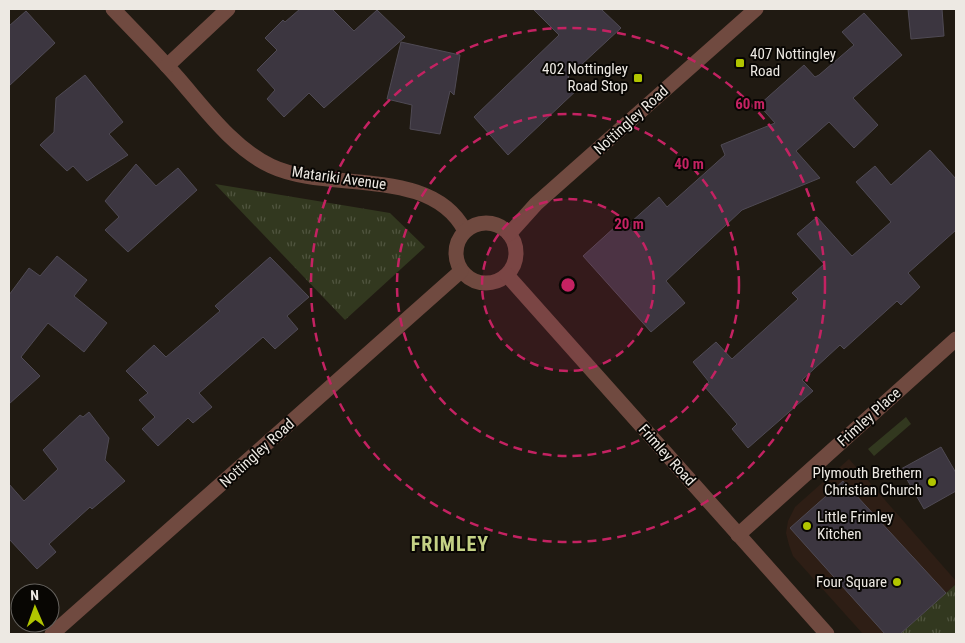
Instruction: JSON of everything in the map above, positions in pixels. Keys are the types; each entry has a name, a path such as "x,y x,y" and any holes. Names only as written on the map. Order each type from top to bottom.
{"street":[{"name":"Matariki Avenue","path":"113,9 167,66 224,131 250,153 271,166 300,176 391,186 415,192 435,200 450,211 465,231"},
{"path":"167,66 228,9"},
{"name":"Nottingley Road","path":"509,234 536,204 756,9"},
{"path":"488,223 500,226 509,234 514,244 516,255 513,266 507,275 496,282 483,284 471,280 461,271 456,262 455,251 458,240 465,231 475,225 488,223"},
{"name":"Nottingley Road","path":"52,634 461,271"},
{"name":"Frimley Road","path":"507,275 827,634"},
{"name":"Frimley Place","path":"738,535 956,339"}],"shaded area":[{"path":"849,459 956,581 956,584 900,634 863,634 793,556 789,545 786,533 788,521 795,507"}],"green space":[{"path":"215,184 390,213 425,247 345,320"},
{"path":"906,417 911,424 874,456 868,449"},
{"path":"956,584 956,634 900,634"}],"building":[{"path":"300,9 332,9 354,31 377,10 405,37 324,108 309,93 284,117 267,99 275,90 257,70 277,50 265,38 283,20 285,22"},
{"path":"533,9 601,9 621,28 568,77 579,88 508,155 474,117 559,35"},
{"path":"908,9 942,9 944,36 911,39"},
{"path":"26,11 55,43 9,86 9,26"},
{"path":"864,13 902,55 853,98 878,125 854,148 829,122 796,151 820,178 742,210 666,281 685,303 651,332 583,256 616,226 621,231 659,197 667,207 725,155 721,145 775,123 759,105 804,65 815,77 854,45 842,32"},
{"path":"401,42 460,55 454,95 450,91 440,134 410,129 412,105 387,99"},
{"path":"85,75 123,122 109,134 128,155 87,181 73,166 67,171 40,145 54,132 56,98"},
{"path":"930,150 956,179 956,230 908,273 920,287 901,305 897,301 844,349 840,345 802,380 813,391 748,448 732,429 737,424 704,386 709,382 693,362 716,342 732,359 798,299 792,293 824,264 797,234 817,217 852,256 891,222 856,182 875,166 891,185"},
{"path":"136,164 156,186 178,168 197,190 128,252 105,230 119,217 105,201"},
{"path":"57,256 87,280 74,296 107,323 84,352 48,323 21,357 40,376 9,404 9,295 29,268 40,276"},
{"path":"270,257 309,297 287,316 298,329 275,349 263,337 199,393 212,407 193,423 188,418 158,446 142,429 155,417 139,400 148,393 126,371 154,345 166,357 220,311 215,306"},
{"path":"89,412 109,438 105,460 125,481 92,509 90,507 49,544 56,552 37,569 9,539 9,484 24,501 58,469 43,450 80,415 83,417"},
{"name":"Plymouth Brethern Christian Church","path":"941,447 956,473 956,491 924,509 901,469"},
{"path":"843,481 946,593 900,634 885,634 790,528"}],"place":[{"name":"407 Nottingley Road","path":"740,63"},
{"name":"402 Nottingley Road Stop","path":"638,78"},
{"name":"Plymouth Brethern Christian Church","path":"932,482"},
{"name":"Little Frimley Kitchen","path":"807,526"},
{"name":"Four Square","path":"897,582"}],"district":[{"name":"FRIMLEY","path":"450,544"}]}
